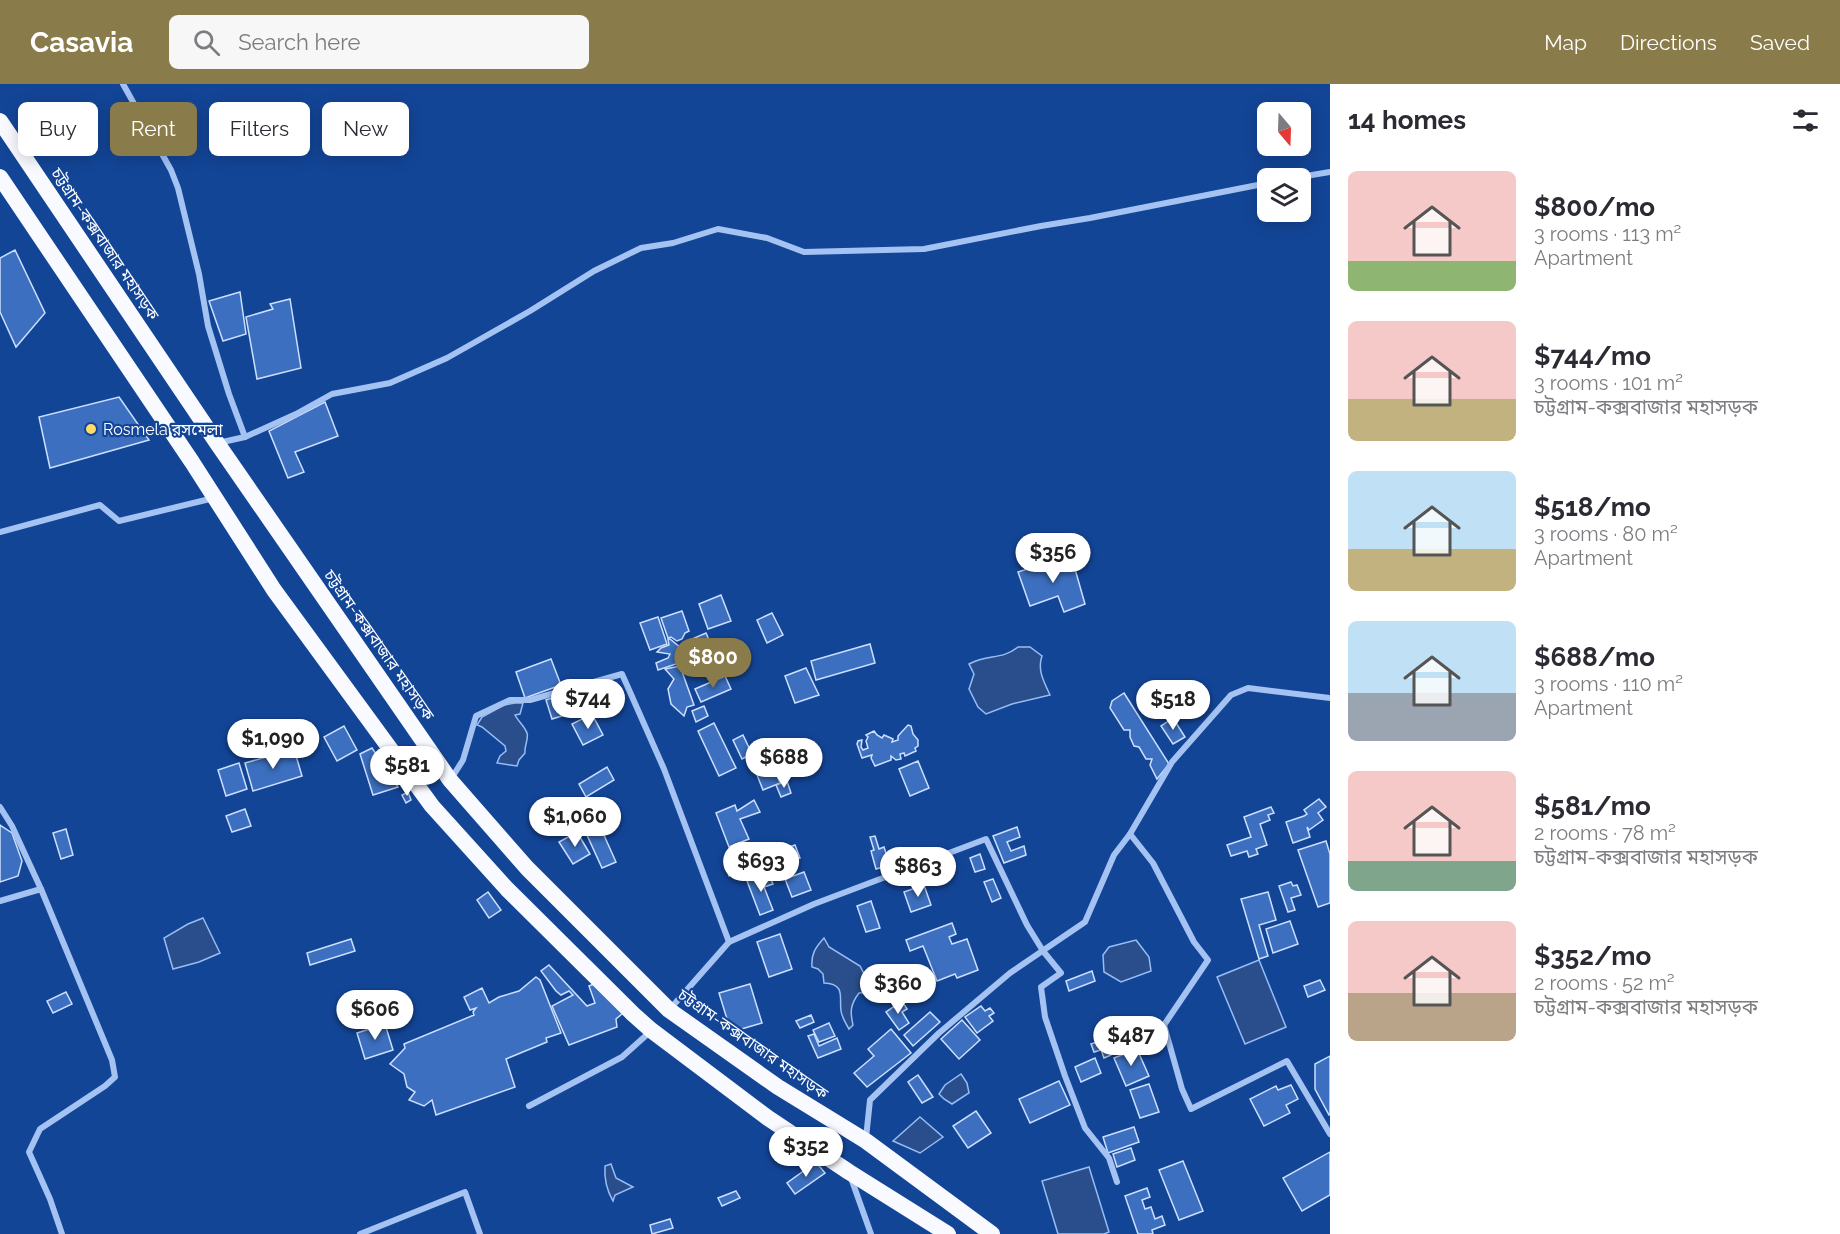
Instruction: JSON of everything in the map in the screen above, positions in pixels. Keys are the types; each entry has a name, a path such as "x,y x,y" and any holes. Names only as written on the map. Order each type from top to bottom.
{"highway":[{"name":"চট্টগ্রাম-কক্সবাজার মহাসড়ক","path":"0,121 217,443 450,780 527,868 669,1010 778,1087 866,1141 992,1234"},
{"path":"0,177 82,297 274,590 432,806 507,889 651,1030 768,1118 948,1234"}],"street":[{"path":"123,84 171,170 178,188 199,274 207,326 245,437"},
{"path":"1311,175 1330,172"},
{"path":"217,443 245,437 296,414 332,394 390,383 447,358 530,311 594,271 640,248 673,243 718,229 767,238 804,252 924,249 1257,185"},
{"path":"0,532 100,505 119,521 215,498"},
{"path":"450,780 463,760 476,716 510,700 530,700 622,674 664,770 729,942"},
{"path":"866,1141 870,1100 939,1033 1010,973 1085,922 1114,855 1130,834 1172,762 1231,695 1248,688 1330,699"},
{"path":"0,807 12,826 41,889 112,1060 115,1077 40,1129 29,1152 50,1199 62,1234"},
{"path":"1130,834 1153,863 1194,942 1208,960 1164,1024 1182,1089 1191,1109 1287,1061 1330,1134"},
{"path":"669,1010 729,942 814,904 986,839 1026,925 1061,973 1041,987 1045,1017 1085,1128 1109,1158 1117,1182"},
{"path":"0,901 41,889"},
{"path":"529,1106 622,1057 651,1030"},
{"path":"849,1172 871,1234"},
{"path":"360,1234 465,1192 480,1234"}],"water":[{"path":"1018,647 1030,647 1042,656 1041,671 1050,695 1012,704 986,714 978,707 969,689 974,674 969,664 1006,654"},
{"path":"523,703 520,714 515,715 525,728 527,735 525,753 517,766 497,763 506,751 505,746 477,725 482,717 504,705"},
{"path":"806,739 820,749 818,769 804,775 803,762 786,745 791,740"},
{"path":"203,918 220,953 173,969 164,938"},
{"path":"824,938 829,947 860,966 872,992 859,993 856,997 851,1016 853,1025 849,1029 842,1013 839,989 824,983 823,974 812,967 814,951"},
{"path":"1136,940 1149,957 1151,971 1121,982 1104,972 1103,955 1109,947"},
{"path":"1259,960 1286,1027 1245,1044 1217,977"},
{"path":"961,1074 967,1083 969,1093 952,1104 939,1094 945,1085"},
{"path":"920,1117 943,1137 920,1153 893,1141"},
{"path":"611,1164 616,1178 633,1187 615,1195 613,1201 607,1188 605,1175 605,1166"},
{"path":"1089,1167 1109,1232 1104,1234 1058,1234 1042,1181"}],"building":[{"path":"15,250 45,313 16,347 0,312 0,258"},
{"path":"240,292 246,334 223,341 209,301"},
{"path":"290,299 301,368 257,379 246,317 273,309 270,304"},
{"name":"Rosmela রসমেলা","path":"119,397 149,440 50,468 39,417"},
{"path":"325,402 338,436 295,452 304,472 288,478 269,431"},
{"path":"1071,555 1085,604 1064,612 1058,596 1030,606 1018,572"},
{"path":"721,595 731,621 708,629 699,604"},
{"path":"682,611 689,631 677,641 671,637 668,638 661,618"},
{"path":"772,613 783,635 767,643 757,620"},
{"path":"658,617 667,644 650,650 640,623"},
{"path":"706,633 716,656 699,663 690,640"},
{"path":"668,639 681,648 677,657 684,655 688,660 658,670 656,663 668,658 670,654 657,652 669,645"},
{"path":"870,644 875,663 816,680 811,661"},
{"path":"724,658 728,666 717,670 714,661"},
{"path":"551,659 561,685 525,698 516,672"},
{"path":"680,666 694,705 687,707 684,716 671,704 668,689 674,679 665,669"},
{"path":"806,668 819,695 795,703 785,676"},
{"path":"725,676 731,689 701,702 695,689"},
{"path":"581,691 586,708 573,712 568,696"},
{"path":"1124,693 1169,764 1157,779 1150,765 1152,759 1146,759 1139,747 1134,746 1130,730 1124,730 1110,708 1112,701"},
{"path":"558,696 565,715 552,719 546,700"},
{"path":"704,706 708,716 696,722 692,711"},
{"path":"592,714 603,735 583,745 572,724"},
{"path":"1173,718 1185,737 1173,744 1161,726"},
{"path":"714,723 736,768 719,776 698,731"},
{"path":"908,725 911,726 918,740 916,751 905,756 904,753 900,754 901,759 896,760 891,756 891,760 875,766 872,755 862,758 857,744 862,740 863,750 868,748 866,735 874,731 882,738 884,735 893,739 892,742 898,740 898,736"},
{"path":"344,726 357,750 337,761 324,737"},
{"path":"743,735 752,754 742,759 733,740"},
{"path":"372,748 398,787 373,795 360,754"},
{"path":"294,749 302,776 253,791 245,763"},
{"path":"770,758 780,783 763,790 753,765"},
{"path":"918,761 929,788 910,796 899,769"},
{"path":"239,763 247,789 226,796 218,770"},
{"path":"607,767 614,780 586,797 579,784"},
{"path":"787,781 791,793 781,797 776,785"},
{"path":"408,792 411,800 406,803 402,795"},
{"path":"1319,799 1326,807 1318,813 1323,820 1309,830 1307,827 1310,837 1293,843 1286,822 1307,814 1304,810"},
{"path":"754,800 760,812 740,819 749,839 729,847 716,813 735,805 737,811"},
{"path":"590,804 616,862 602,868 576,811"},
{"path":"1271,807 1274,813 1268,815 1270,820 1260,824 1267,845 1256,849 1258,854 1249,857 1247,851 1231,856 1227,845 1251,837 1244,817"},
{"path":"245,809 251,826 232,832 226,816"},
{"path":"0,825 12,833 22,861 18,876 0,882"},
{"path":"1017,827 1020,837 1007,842 1011,851 1024,846 1026,855 1004,863 993,836"},
{"path":"66,829 73,855 61,859 53,833"},
{"path":"577,832 590,854 573,864 559,842"},
{"path":"875,836 879,849 884,847 890,865 876,869 870,837"},
{"path":"1326,841 1330,854 1330,903 1318,907 1298,850"},
{"path":"795,845 800,858 780,864 776,852"},
{"path":"746,846 757,874 746,878 743,870 729,876 726,867 739,862 735,851"},
{"path":"980,854 985,869 975,872 970,858"},
{"path":"804,872 811,890 792,897 785,879"},
{"path":"768,873 773,884 764,887 773,910 760,915 747,881"},
{"path":"993,879 1001,898 992,902 984,882"},
{"path":"1291,882 1293,886 1297,885 1301,895 1291,898 1295,910 1288,912 1279,886"},
{"path":"924,885 931,905 911,912 904,892"},
{"path":"488,892 501,910 489,918 477,900"},
{"path":"1268,892 1276,920 1259,925 1268,956 1259,959 1241,899"},
{"path":"871,901 880,928 866,932 857,906"},
{"path":"1290,921 1298,944 1273,953 1266,929"},
{"path":"952,923 956,934 949,937 952,944 967,939 978,970 957,978 955,974 937,981 923,946 910,951 906,940"},
{"path":"780,934 792,969 769,977 757,942"},
{"path":"351,939 355,951 310,965 307,953"},
{"path":"549,965 587,1006 595,1003 589,986 594,984 623,1013 616,1019 617,1027 569,1045 552,1006 573,995 569,991 561,995 556,991 541,971"},
{"path":"1092,971 1095,981 1069,991 1066,981"},
{"path":"536,977 540,980 561,1033 546,1038 547,1042 506,1059 515,1087 436,1115 432,1100 424,1106 409,1100 415,1092 407,1087 404,1074 390,1064 405,1048 404,1044 474,1015 476,1008 470,1010 464,997 482,988 489,1003 499,997 519,991"},
{"path":"1320,980 1325,990 1308,997 1304,986"},
{"path":"750,984 762,1023 731,1032 719,993"},
{"path":"66,992 72,1004 53,1013 47,1001"},
{"path":"902,1001 907,1009 902,1012 909,1023 899,1030 886,1012"},
{"path":"981,1006 985,1011 990,1008 994,1013 989,1016 993,1021 977,1033 965,1017"},
{"path":"930,1012 940,1022 913,1046 904,1035"},
{"path":"811,1015 814,1022 800,1028 796,1021"},
{"path":"962,1020 980,1040 959,1059 941,1039"},
{"path":"829,1023 835,1036 819,1042 813,1030"},
{"path":"385,1024 393,1050 365,1059 357,1033"},
{"path":"891,1029 911,1053 867,1087 854,1073 874,1056 868,1049"},
{"path":"814,1034 819,1046 837,1038 841,1049 818,1058 808,1036"},
{"path":"1112,1037 1115,1045 1109,1047 1111,1055 1104,1058 1101,1050 1094,1052 1091,1044"},
{"path":"1137,1049 1149,1076 1126,1086 1114,1058"},
{"path":"1330,1056 1329,1115 1315,1089 1315,1064"},
{"path":"1095,1058 1101,1073 1081,1082 1075,1067"},
{"path":"918,1075 933,1097 922,1103 908,1082"},
{"path":"1059,1081 1070,1105 1030,1123 1019,1099"},
{"path":"1149,1084 1159,1112 1140,1118 1130,1090"},
{"path":"1291,1085 1298,1099 1286,1105 1290,1113 1264,1126 1250,1099 1276,1086 1278,1090"},
{"path":"976,1111 991,1133 968,1148 953,1126"},
{"path":"1134,1127 1139,1142 1108,1153 1103,1137"},
{"path":"1131,1148 1135,1160 1117,1167 1113,1154"},
{"path":"1330,1152 1330,1195 1302,1211 1283,1178"},
{"path":"1183,1161 1203,1211 1179,1220 1159,1170"},
{"path":"816,1162 825,1173 795,1194 787,1183"},
{"path":"1147,1188 1150,1197 1142,1200 1145,1209 1151,1207 1155,1219 1162,1216 1165,1225 1152,1230 1153,1234 1138,1234 1125,1196"},
{"path":"736,1191 740,1198 722,1206 718,1198"},
{"path":"670,1219 673,1228 652,1234 650,1225"}],"place":[{"name":"Rosmela রসমেলা","path":"91,429"}]}
